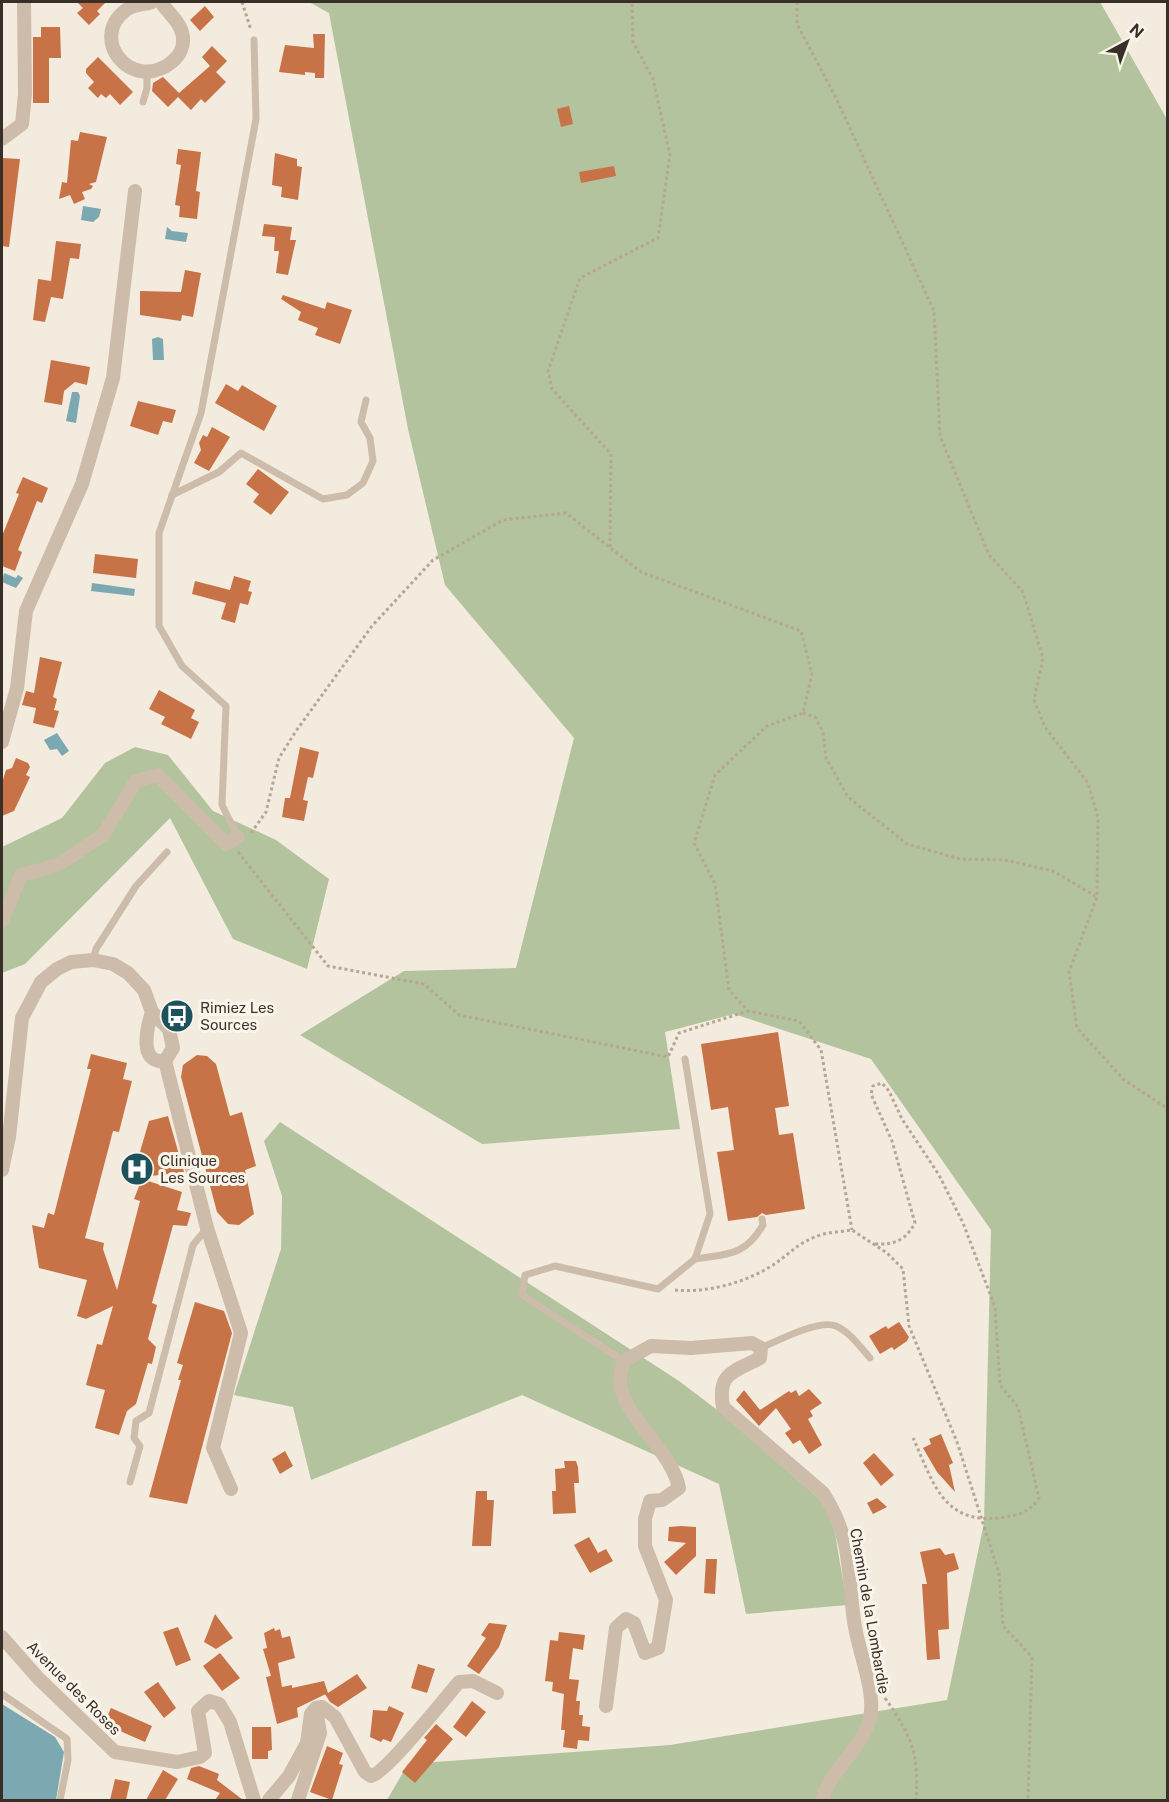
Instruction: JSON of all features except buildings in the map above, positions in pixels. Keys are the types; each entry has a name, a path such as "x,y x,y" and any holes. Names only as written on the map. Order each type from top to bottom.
{"street":[{"path":"2,139 22,124 25,94 24,2"},
{"path":"152,2 135,4 125,10 115,24 111,38 116,54 128,67 147,73 162,68 175,59 182,45 180,29 161,2"},
{"path":"2,742 17,688 26,611 82,484 113,378 135,191"},
{"path":"2,921 21,875 58,865 103,836 136,781 158,775 232,841"},
{"path":"2,1170 9,1137 22,1018 31,996 41,982 57,969 71,962 93,960 113,964 128,973 144,990 152,1012 169,1029 173,1048 165,1061 207,1228 241,1333 213,1448 231,1489"},
{"path":"152,1012 146,1041 148,1056 154,1061 165,1061"},
{"path":"606,1706 616,1628 626,1619 634,1623 645,1653 658,1648 666,1600 645,1546 645,1519 650,1501 662,1500 679,1488 677,1473 625,1402 619,1381 624,1361 651,1346 691,1347 752,1343 761,1348"},
{"name":"Chemin de la Lombardie","path":"761,1348 760,1358 730,1371 720,1391 723,1407 823,1493 833,1509 845,1544 855,1628 868,1683 870,1717 860,1738 826,1785 822,1800"},
{"name":"Avenue des Roses","path":"2,1637 38,1678 115,1752 177,1762 200,1757 205,1753 198,1711 208,1701 219,1704 230,1722 254,1800"},
{"path":"269,1800 289,1776 307,1743 311,1714 316,1708 322,1707 335,1717 365,1772 371,1776 376,1775 393,1757 459,1682 473,1682 497,1693"},
{"path":"298,1800 320,1733 316,1708"}],"lane":[{"path":"232,841 222,805 226,706 182,666 159,626 159,533 201,412 256,119 254,40"},
{"path":"143,102 147,88 147,73"},
{"path":"172,495 219,472 241,453 299,483 323,499 347,495 363,483 373,461 370,438 361,422 366,400"},
{"path":"93,960 96,949 136,886 167,852"},
{"path":"624,1361 522,1295 525,1275 555,1266 658,1289 695,1259 711,1214 685,1059"},
{"path":"695,1259 733,1254 754,1242 763,1225 762,1219"},
{"path":"130,1482 140,1446 134,1438 136,1421 149,1413 193,1245 207,1228"},
{"path":"761,1348 811,1327 834,1325 849,1334 870,1358"},
{"path":"2,1694 67,1739 68,1760 60,1800"}],"path":[{"path":"242,2 254,40"},
{"path":"610,547 611,454 552,389 548,371 580,278 658,238 670,155 653,78 633,42 632,2"},
{"path":"797,2 797,24 836,98 934,311 940,436 989,555 1023,592 1043,658 1034,700 1045,727 1088,783 1098,818 1097,897 1069,972 1077,1028 1123,1079 1167,1109"},
{"path":"803,713 812,674 801,632 640,572 566,513 503,520 433,560 372,626 279,758 266,812 250,834 232,841 328,966 424,984 459,1015 668,1057 679,1033 748,1011 799,1022 821,1050 852,1230"},
{"path":"748,1011 729,990 715,884 694,843 715,775 767,726 803,713 815,717 823,732 826,758 848,797 907,844 960,859 1005,860 1053,871 1097,897"},
{"path":"875,1244 898,1242 909,1234 915,1223 892,1141 871,1094 873,1086 882,1083 890,1091 902,1119 939,1175 963,1223 995,1307 1000,1385 1018,1407 1039,1498 1033,1507 1015,1516 983,1520 967,1517 946,1504 913,1438"},
{"path":"658,1289 693,1292 731,1283 757,1274 801,1244 818,1236 852,1230 875,1244 903,1269 909,1326 957,1442 999,1573 1002,1626 1032,1657 1028,1800"},
{"path":"868,1683 883,1694 906,1728 917,1754 916,1800"}],"green space":[{"path":"309,2 1100,2 1168,121 1167,1800 387,1800 408,1764 670,1745 947,1700 984,1523 991,1230 871,1059 734,1014 665,1032 680,1129 482,1144 300,1035 404,971 516,968 574,738 445,585 408,429 329,13"},
{"path":"135,747 168,755 213,811 276,840 329,879 307,969 233,939 170,818 25,964 2,973 2,847 62,818 105,763"},
{"path":"280,1122 679,1381 716,1409 831,1509 847,1605 746,1614 719,1484 522,1395 311,1480 293,1407 234,1395 281,1249 282,1196 264,1141"}],"water":[{"path":"83,206 101,209 99,217 93,222 81,220"},
{"path":"167,227 172,231 188,233 186,242 165,239"},
{"path":"158,337 163,339 164,360 153,360 152,339"},
{"path":"72,392 78,392 80,396 76,423 66,421"},
{"path":"4,573 23,578 16,588 2,582"},
{"path":"92,583 135,589 134,596 91,591"},
{"path":"57,733 69,751 62,756 57,749 50,750 44,740"},
{"path":"2,1704 55,1737 64,1752 56,1800 2,1800"}],"place":[{"name":"Rimiez Les Sources","path":"177,1016"},
{"name":"Clinique Les Sources","path":"137,1169"}]}
